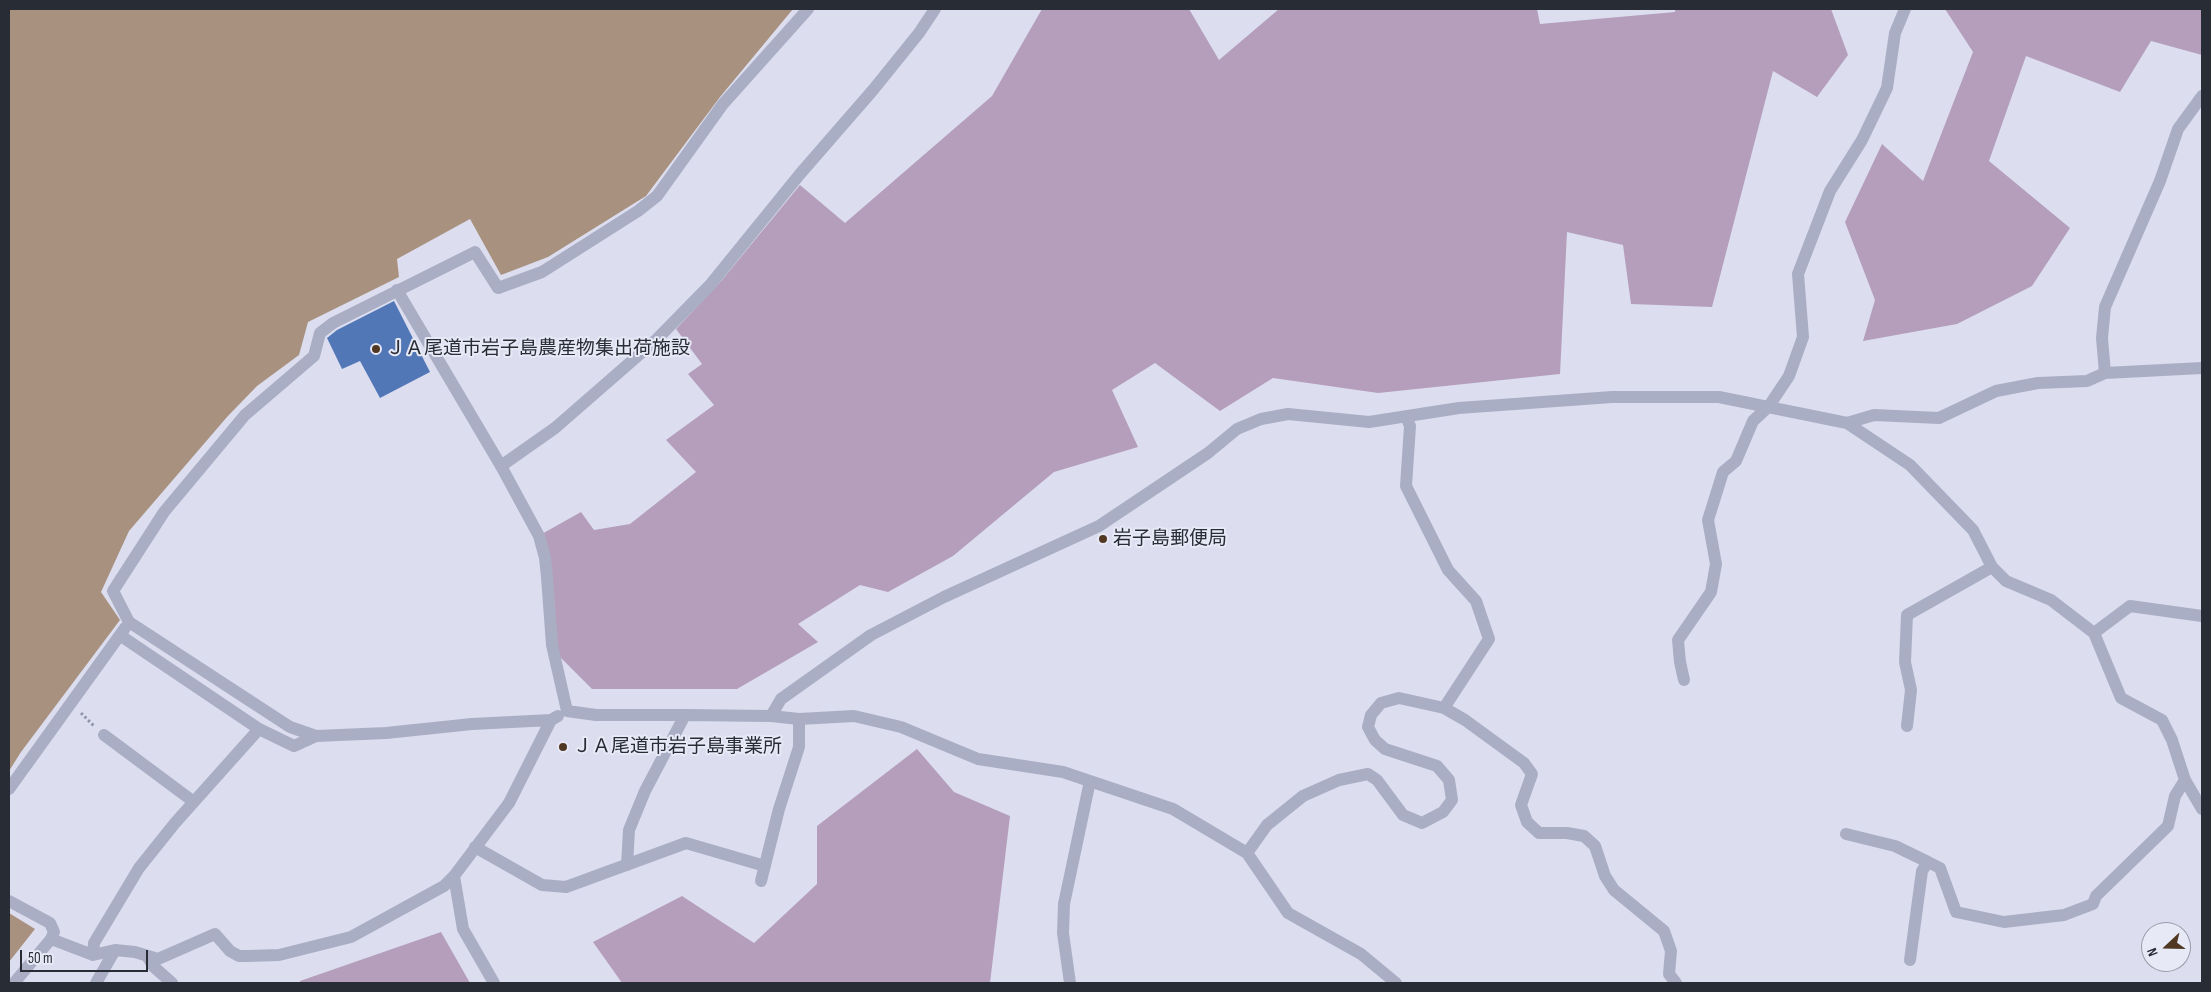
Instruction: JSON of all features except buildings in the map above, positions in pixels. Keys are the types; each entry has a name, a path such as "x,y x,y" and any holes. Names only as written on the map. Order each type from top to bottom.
{"street":[{"path":"808,9 723,104 657,196 638,211 542,272 498,288 475,252 333,323 320,333 314,356 245,415 164,512 113,591 129,622 290,727 316,736 386,733 472,724 551,720 567,711 596,715 771,716 799,719 854,716 901,727 978,759 1063,772 1172,809 1247,853 1288,913 1361,954 1396,983"},
{"path":"502,466 556,428 656,340 703,292 800,174 873,90 919,33 935,9"},
{"path":"1684,680 1678,640 1711,592 1716,564 1708,520 1723,472 1736,461 1753,421 1769,406 1789,376 1803,337 1798,274 1830,191 1862,140 1886,88 1895,33 1905,9"},
{"path":"2105,373 2102,338 2105,307 2160,181 2178,129 2202,96"},
{"path":"397,290 502,466 539,536 545,558 552,645 567,711"},
{"path":"1846,423 1874,415 1939,418 1996,391 2038,383 2087,381 2105,373 2202,368"},
{"path":"771,716 781,699 871,635 944,597 1099,526 1208,453 1237,429 1261,419 1288,414 1369,422 1459,408 1612,397 1719,397 1846,423 1910,465 1973,530 1992,567 2006,581 2051,600 2094,632 2120,698 2162,720 2172,740 2185,780 2202,809"},
{"path":"1406,416 1410,426 1406,486 1448,570 1476,601 1489,639 1444,708"},
{"path":"1907,726 1911,690 1905,662 1907,614 1992,567"},
{"path":"2094,632 2130,606 2202,616"},
{"path":"9,789 121,636 129,622"},
{"path":"121,636 259,729 294,746 316,736"},
{"path":"1247,853 1267,825 1303,796 1339,780 1368,774 1377,780 1403,815 1422,823 1443,812 1452,800 1449,780 1437,766 1385,749 1375,740 1368,727 1371,715 1381,703 1399,698 1444,708 1465,720 1524,764 1532,774 1521,805 1527,822 1533,828 1539,833 1567,832 1584,836 1595,846 1605,876 1614,890 1664,931 1671,951 1669,974 1676,983"},
{"path":"627,865 629,830 645,791 685,715"},
{"path":"761,881 779,809 799,747 799,719"},
{"path":"51,939 93,955 115,950 134,952 158,959 215,934 230,951 239,956 279,955 352,937 444,886 454,876 509,803 551,720"},
{"path":"93,955 94,943 139,868 259,729"},
{"path":"104,735 194,802"},
{"path":"1846,834 1895,846 1940,868 1956,912 2004,922 2064,915 2093,904 2096,896 2168,826 2175,796 2185,780"},
{"path":"1070,983 1063,933 1064,904 1090,781"},
{"path":"475,847 542,885 566,887 686,843 765,866"},
{"path":"1910,960 1922,871 1928,862"},
{"path":"454,876 463,928 494,983"},
{"path":"9,902 50,923 54,932 51,939 14,983"},
{"path":"96,983 115,950"},
{"path":"147,956 154,967 172,983"}],"path":[{"path":"71,704 104,735"}],"shaded area":[{"path":"9,9 793,9 720,97 646,196 548,257 501,275 470,219 397,259 399,277 308,322 299,355 257,386 227,417 129,531 101,592 120,620 21,752 9,771"},
{"path":"1042,9 1189,9 1219,60 1279,9 1537,9 1540,24 1675,12 1675,9 1831,9 1848,55 1817,97 1773,71 1712,307 1631,304 1623,245 1567,232 1560,374 1378,393 1273,378 1220,411 1155,363 1112,390 1138,447 1054,472 953,556 888,592 860,585 798,624 818,642 737,689 592,689 558,655 540,535 581,512 594,530 630,524 696,472 666,440 714,405 688,374 702,364 676,329 722,280 800,185 845,223 992,96"},
{"path":"1945,9 2202,9 2202,55 2151,41 2120,92 2026,56 1989,161 2070,228 2032,286 1957,324 1863,341 1875,300 1845,222 1882,144 1923,181 1973,52"},
{"path":"917,749 954,792 1010,816 990,983 622,983 593,942 682,896 754,943 817,884 817,826"},
{"path":"9,913 35,929 9,962"},
{"path":"441,932 470,983 300,983 300,981"}],"place":[{"name":"ＪＡ尾道市岩子島農産物集出荷施設","path":"376,349"},
{"name":"岩子島郵便局","path":"1103,539"},
{"name":"ＪＡ尾道市岩子島事業所","path":"563,747"}]}
